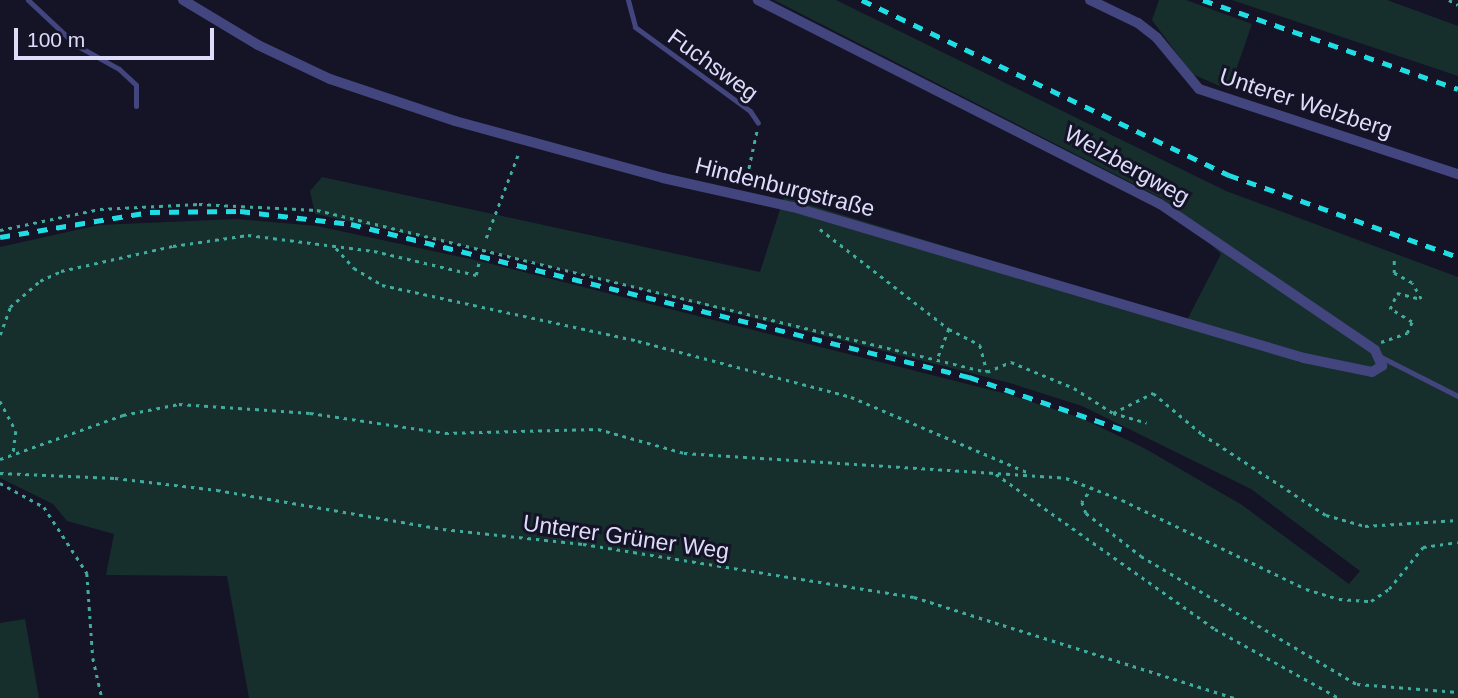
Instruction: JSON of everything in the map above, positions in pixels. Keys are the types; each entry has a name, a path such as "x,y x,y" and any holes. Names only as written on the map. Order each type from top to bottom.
{"street":[{"name":"Hindenburgstraße","path":"183,0 258,45 330,79 455,121 743,195 1304,358 1372,372 1382,366 1381,357"},
{"name":"Welzbergweg","path":"758,0 1160,204 1381,357"},
{"name":"Unterer Welzberg","path":"1090,0 1138,23 1157,38 1187,79 1209,94 1458,174"}],"lane":[{"path":"28,0 76,45 119,69 136,85 136,106"},
{"name":"Fuchsweg","path":"628,0 635,27 750,111 758,123"},
{"name":"Welzbergweg","path":"1381,357 1458,396"}],"path":[{"path":"1449,0 1458,5"},
{"path":"743,195 758,123"},
{"path":"486,238 524,139"},
{"path":"0,230 100,209 199,204 317,210 987,372 1011,362 1074,388 1113,413 1147,423"},
{"path":"816,225 948,329 980,345 987,372"},
{"path":"0,335 10,307 40,281 61,271 173,246 248,235 374,251 476,275 479,262"},
{"path":"336,248 354,268 382,285 626,339 851,397 1030,473 1093,486 1306,589 1339,599 1371,601 1389,589 1423,547 1456,542"},
{"path":"1368,346 1407,333 1412,322 1390,309 1397,293 1421,299 1412,283 1394,273 1394,260"},
{"path":"937,360 948,329"},
{"path":"1113,413 1153,393 1202,434 1326,515 1365,526 1458,520"},
{"path":"0,401 16,431 13,454"},
{"path":"0,459 123,415 179,404 310,414 445,433 597,429 684,453 996,474 1030,473"},
{"name":"Unterer Grüner Weg","path":"0,473 116,478 217,490 443,529 583,544 914,597 1234,698"},
{"path":"996,474 1215,629 1339,698"},
{"path":"0,483 44,507 87,573 93,658 102,698"},
{"path":"1093,486 1082,502 1086,513 1141,556 1357,684 1458,692"}],"green space":[{"path":"774,0 836,0 1226,191 1458,277 1458,698 249,698 227,576 106,575 114,534 67,521 53,504 0,478 0,247 99,225 237,219 317,226 484,262 1007,394 1081,418 1144,448 1242,505 1349,584 1360,571 1251,489 1082,406 1010,383 488,251 315,214 310,191 322,177 760,272 784,197 1187,320 1221,254 1163,199"},
{"path":"1159,0 1186,0 1252,24 1229,90 1192,74 1152,20"},
{"path":"1232,0 1387,0 1458,26 1458,76"},
{"path":"25,619 39,698 0,698 0,623"}],"railway":[{"path":"862,0 1229,175 1458,257"},
{"path":"1203,0 1458,89"},
{"path":"0,237 150,212 240,211 351,224 969,377 1121,429"}]}
